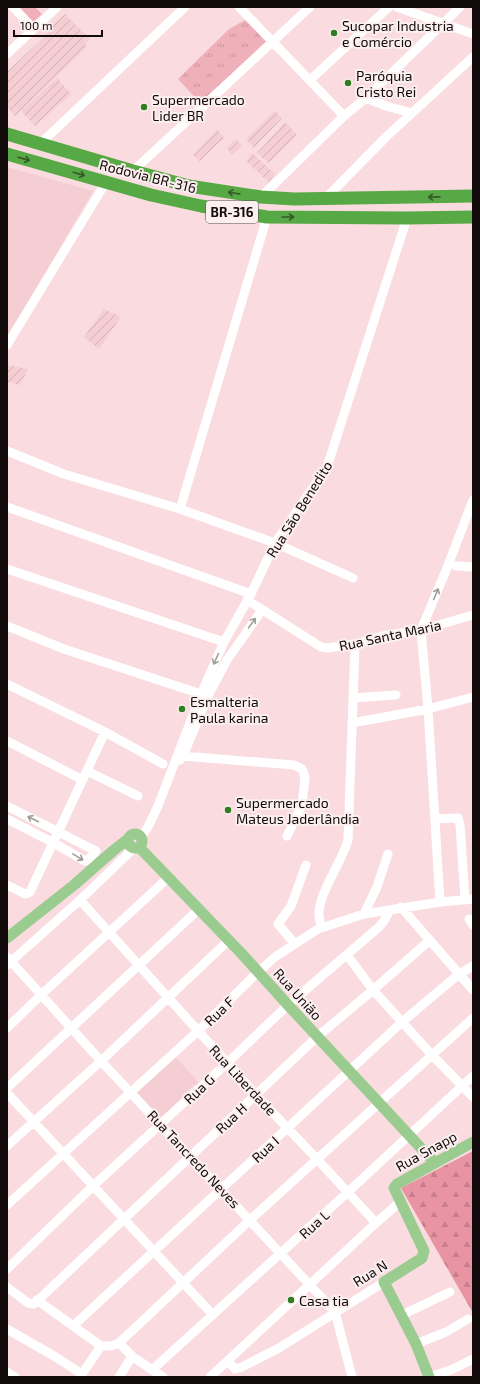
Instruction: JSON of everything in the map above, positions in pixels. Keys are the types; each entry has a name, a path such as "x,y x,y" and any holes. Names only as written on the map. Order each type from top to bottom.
{"highway":[{"name":"Rodovia BR-316","path":"7,134 189,186 260,197"},
{"path":"7,140 24,139"},
{"name":"Rodovia BR-316","path":"7,154 106,182 202,206 267,217 473,217"},
{"name":"BR-316","path":"260,197 325,199 473,196"}],"main road":[{"name":"Rua União","path":"136,841 434,1162"},
{"path":"7,938 74,885 114,850 136,841"},
{"name":"Rua Snapp","path":"394,1188 396,1184 473,1142"},
{"name":"Rua N","path":"384,1282 422,1258 424,1251 394,1188"},
{"path":"384,1282 402,1315 430,1377"}],"street":[{"path":"13,7 33,28"},
{"path":"7,54 57,7"},
{"path":"40,144 185,7"},
{"path":"239,7 344,116"},
{"path":"133,171 310,7"},
{"path":"310,80 389,7"},
{"path":"397,7 473,34"},
{"path":"260,197 344,116 366,98 460,7"},
{"path":"325,199 387,136 473,57"},
{"path":"366,98 386,106 412,113"},
{"path":"7,344 106,182"},
{"path":"180,509 267,217"},
{"name":"Rua São Benedito","path":"8,961 80,900 148,827 158,806 201,694 224,642 249,597 275,543 318,482 330,459 407,218"},
{"path":"7,451 64,474 180,509 275,543 353,578"},
{"path":"440,902 428,709 421,630 473,500"},
{"name":"Rua Santa Maria","path":"7,507 249,597 262,610 321,647 327,648 355,644 383,636 421,630 473,615"},
{"path":"456,566 473,567"},
{"path":"7,569 224,642"},
{"name":"Rua São Benedito","path":"173,767 183,756 208,696 226,660 262,610"},
{"path":"7,626 64,649 201,694"},
{"path":"321,928 319,914 323,897 345,850 348,840 355,644"},
{"path":"7,684 105,732 163,764"},
{"path":"353,698 396,695"},
{"path":"352,724 428,709 473,697"},
{"path":"9,889 25,894 30,892 105,732"},
{"path":"7,741 82,780"},
{"path":"183,756 294,765 302,769 305,777 302,805 287,836"},
{"path":"87,771 138,796"},
{"path":"7,806 96,851 88,860 85,861 7,819"},
{"path":"435,819 458,818 469,899"},
{"path":"364,914 377,887 388,854"},
{"path":"295,944 278,924 290,906 306,865"},
{"path":"7,1028 170,877"},
{"name":"Rua F","path":"7,1206 198,1031 275,957 321,928 364,914 469,899"},
{"name":"Rua Liberdade","path":"80,900 256,1095 376,1223"},
{"path":"401,908 473,990"},
{"path":"7,1088 138,964 199,909"},
{"name":"Rua G","path":"7,1269 92,1187 161,1125 288,1005 379,927 390,910"},
{"path":"7,1146 101,1061 229,940"},
{"name":"Rua H","path":"37,1300 317,1036 373,990 430,940"},
{"path":"347,955 373,990 432,1055 473,1097"},
{"name":"Rua Tancredo Neves","path":"8,961 42,994 101,1061 222,1189 335,1312 352,1377"},
{"name":"Rua I","path":"73,1326 402,1022 459,974 473,966"},
{"path":"7,1287 30,1305 34,1304 37,1300 101,1346 111,1346 119,1343 250,1220 473,1018"},
{"name":"Rua L","path":"153,1370 473,1076"},
{"path":"7,1093 92,1187 213,1315"},
{"path":"210,1377 310,1286 376,1223 401,1202"},
{"name":"Rua N","path":"228,1361 235,1369 242,1367 279,1348 384,1282"},
{"path":"402,1315 450,1292"},
{"path":"416,1344 446,1332 468,1319"},
{"path":"7,1329 54,1356 81,1376 101,1346"},
{"path":"119,1343 134,1357 163,1377"},
{"path":"119,1377 131,1358 134,1357"},
{"path":"430,1377 454,1369 473,1360"},
{"path":"7,1372 15,1377"}],"shaded area":[{"path":"65,14 90,39 85,44 87,47 15,116 7,107 7,72 49,32 47,29"},
{"path":"57,78 71,94 35,126 21,111"},
{"path":"275,111 282,118 254,148 246,139"},
{"path":"285,122 297,135 269,163 257,153"},
{"path":"217,129 224,138 200,161 193,155"},
{"path":"236,139 242,146 232,155 226,148"},
{"path":"252,153 275,174 269,182 246,161"},
{"path":"7,167 93,191 7,338"},
{"path":"104,309 121,317 99,349 84,337"},
{"path":"7,365 28,369 20,385 7,382"},
{"path":"176,1057 199,1083 187,1091 187,1094 161,1117 137,1092"}],"green space":[{"path":"21,7 35,7 42,14 32,23 19,9"},
{"path":"247,19 269,42 201,104 178,79 229,29"},
{"path":"473,1151 473,1313 401,1188"}],"place":[{"name":"Sucopar Industria e Comércio","path":"334,33"},
{"name":"Paróquia Cristo Rei","path":"348,83"},
{"name":"Supermercado Lider BR","path":"144,107"},
{"name":"Esmalteria Paula karina","path":"182,709"},
{"name":"Supermercado Mateus Jaderlândia","path":"228,810"},
{"name":"Casa tia","path":"291,1300"}]}
